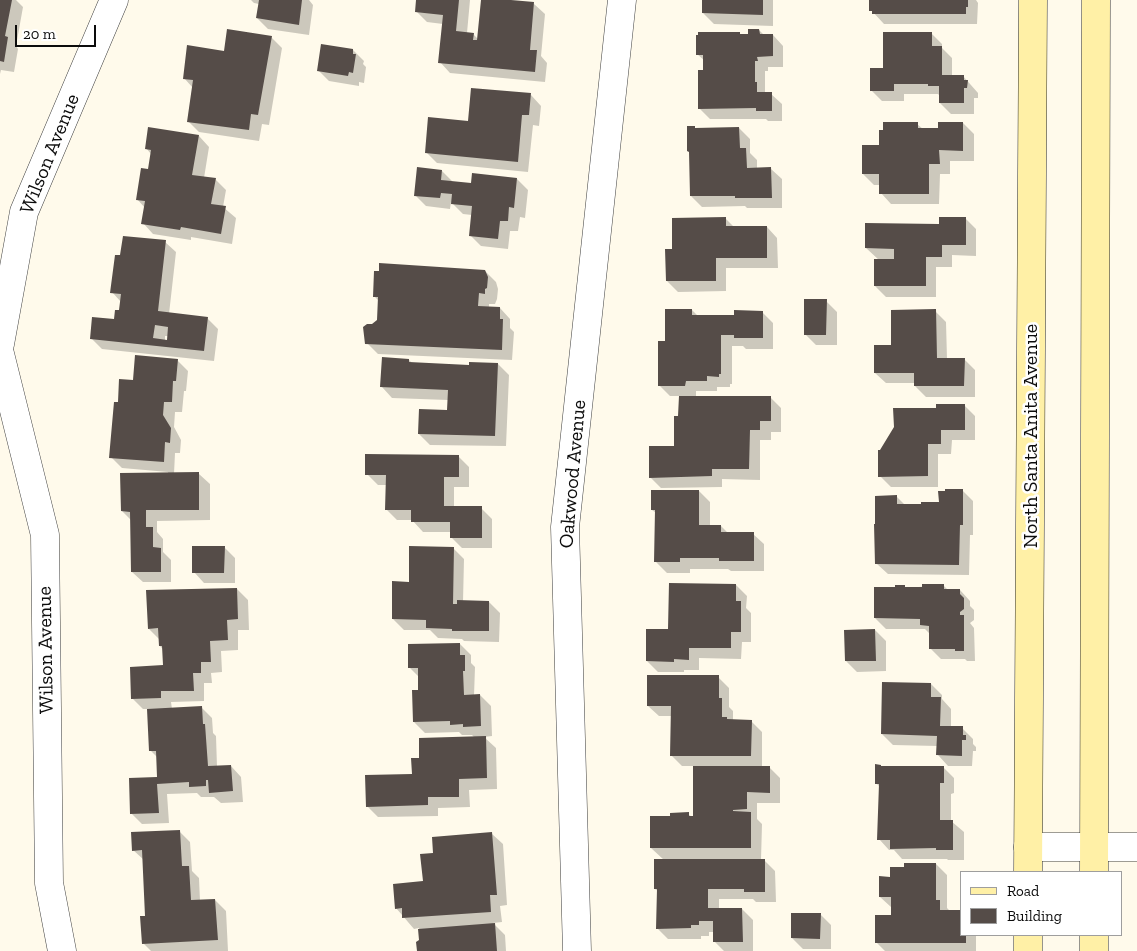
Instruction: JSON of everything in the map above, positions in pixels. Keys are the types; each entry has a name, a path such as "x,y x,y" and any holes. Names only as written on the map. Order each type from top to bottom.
{"street":[{"name":"Wilson Avenue","path":"0,344 24,212 114,0"},
{"name":"Oakwood Avenue","path":"577,951 565,527 622,0"},
{"name":"North Santa Anita Avenue","path":"1028,859 1034,0"},
{"path":"1094,860 1096,0"},
{"name":"Wilson Avenue","path":"0,354 45,535 49,882 62,951"},
{"path":"1028,859 1094,860 1137,847"},
{"path":"1028,936 1028,951"},
{"path":"1094,936 1094,951"}],"building":[{"path":"0,0 12,0 5,36 8,37 4,62 0,61"},
{"path":"259,0 302,0 299,25 256,18"},
{"path":"416,0 459,0 456,31 474,33 473,40 477,40 481,0 534,2 530,50 537,50 535,72 438,63 443,15 415,12"},
{"path":"702,0 763,0 763,15 702,13"},
{"path":"869,0 968,0 968,7 966,7 966,14 872,14 872,11 869,11"},
{"path":"227,29 272,36 258,115 251,114 249,130 187,122 193,80 183,79 187,45 224,51"},
{"path":"748,29 759,29 760,34 773,34 773,56 757,57 758,61 755,61 757,92 772,92 772,111 756,111 756,108 698,109 698,70 703,70 703,55 696,55 696,35 698,35 698,32 740,32 740,34 748,34"},
{"path":"883,32 932,32 932,46 942,46 942,75 964,75 964,80 968,80 967,88 964,88 964,103 939,103 939,86 928,86 928,84 894,84 894,91 870,91 870,68 883,68"},
{"path":"321,44 353,49 353,54 356,54 353,73 349,72 348,76 317,71"},
{"path":"471,88 531,93 529,115 522,115 518,162 425,153 428,117 468,121"},
{"path":"883,122 918,122 918,128 938,128 938,122 963,122 963,151 939,150 940,164 929,164 929,194 879,194 879,174 862,174 862,145 879,145 879,130 883,130"},
{"path":"687,126 695,126 695,128 739,127 740,148 746,148 747,168 771,167 772,198 690,196"},
{"path":"148,127 199,135 192,175 216,178 211,204 226,206 221,234 181,227 180,230 141,224 145,201 136,200 141,168 148,169 151,150 145,149"},
{"path":"417,167 442,170 441,180 471,183 472,173 517,178 514,208 509,207 508,221 500,221 498,239 469,236 472,206 451,204 452,194 441,193 440,198 414,196"},
{"path":"726,217 726,226 767,226 767,258 716,258 716,281 666,281 665,249 672,249 672,218"},
{"path":"939,217 966,217 966,245 942,245 942,257 926,257 926,286 874,286 874,259 894,259 894,249 865,248 865,223 939,224"},
{"path":"123,236 166,240 158,311 208,317 204,351 90,339 92,317 114,319 115,310 119,310 121,294 110,293 115,255 120,255","holes":["155,325 168,327 167,340 153,338"]},
{"path":"379,263 485,270 488,277 487,288 485,289 485,294 479,293 478,306 500,307 500,319 503,319 502,350 365,344 363,327 377,320 378,297 373,297 374,271 379,271"},
{"path":"804,299 827,299 826,335 804,335"},
{"path":"665,309 692,309 692,315 734,315 734,310 763,311 763,338 734,338 734,335 721,335 721,374 719,374 719,377 707,376 707,381 686,381 685,386 658,386 658,341 665,341"},
{"path":"936,309 937,358 965,358 964,386 914,386 914,373 874,373 874,345 891,345 891,310"},
{"path":"135,355 178,359 176,381 173,381 172,402 164,402 163,415 171,428 170,443 165,442 164,462 109,458 114,402 118,402 119,379 133,380"},
{"path":"382,357 409,359 409,362 469,365 469,362 498,363 495,436 418,434 419,409 447,410 448,390 380,387"},
{"path":"679,396 771,396 771,421 760,421 760,430 750,430 749,469 712,469 712,476 649,478 649,446 674,446 674,416 678,416"},
{"path":"936,404 965,404 965,430 941,430 941,444 928,444 928,476 878,477 878,450 880,450 894,427 893,408 936,408"},
{"path":"365,454 459,455 459,477 444,477 444,506 482,506 482,538 450,538 450,522 411,522 411,510 385,510 386,475 365,475"},
{"path":"199,472 199,510 146,510 146,527 153,527 153,547 161,548 161,572 131,572 130,512 121,511 120,473"},
{"path":"945,489 963,489 963,525 960,525 959,565 875,564 875,496 897,495 897,504 921,504 921,502 939,502 938,491 945,491"},
{"path":"651,490 699,490 699,525 721,525 721,532 754,532 754,561 719,561 719,558 680,558 680,562 654,562 655,510 651,510"},
{"path":"192,546 225,546 224,573 192,573"},
{"path":"409,546 454,547 453,604 457,604 457,600 489,601 489,631 452,631 452,629 426,628 426,620 392,619 392,581 409,582"},
{"path":"669,583 736,584 736,601 741,601 741,632 731,632 731,648 689,648 689,660 674,659 674,662 646,661 646,629 668,629"},
{"path":"922,584 944,584 944,589 960,589 960,594 964,598 964,609 960,612 960,615 964,615 964,651 929,649 929,626 920,625 920,619 874,618 874,587 905,585 905,587 922,587"},
{"path":"237,588 238,619 227,620 228,640 210,641 211,662 201,662 201,673 193,673 194,691 161,691 161,698 131,699 130,667 163,665 162,646 159,646 158,628 148,629 146,590"},
{"path":"875,629 876,661 845,661 844,630"},
{"path":"460,643 460,655 465,655 465,671 463,671 464,695 480,694 481,726 463,727 463,724 450,725 450,721 413,722 412,690 418,690 418,668 408,668 408,644"},
{"path":"647,675 719,675 719,698 722,698 722,717 752,720 751,756 670,756 671,706 647,706"},
{"path":"882,682 931,683 931,697 941,697 940,726 963,726 963,735 966,735 966,740 962,740 962,756 936,755 937,736 881,734"},
{"path":"202,706 208,766 231,765 233,791 209,793 208,780 206,780 206,786 189,787 189,782 157,784 159,813 130,814 129,778 157,777 156,751 149,751 147,709"},
{"path":"486,736 487,778 459,779 459,797 428,797 428,805 366,807 365,775 412,774 411,758 419,758 419,738"},
{"path":"875,764 881,766 944,766 944,783 940,783 940,820 953,820 953,850 936,850 936,848 890,849 890,840 877,840 879,784 875,784"},
{"path":"693,766 770,766 770,793 747,792 747,809 733,810 751,812 751,848 650,848 650,816 670,816 670,813 689,812 689,816 693,816"},
{"path":"180,830 182,866 189,866 191,900 215,899 218,940 142,944 140,916 145,916 142,850 132,851 131,832"},
{"path":"492,832 497,895 490,895 491,912 402,918 402,908 395,909 393,884 423,881 420,854 433,853 432,837"},
{"path":"654,859 765,859 765,892 744,892 744,889 708,889 708,908 742,908 743,942 713,942 713,921 699,921 699,925 691,925 691,928 656,929 657,889 654,889"},
{"path":"904,863 936,863 936,900 940,900 940,910 960,910 960,936 966,936 966,943 875,943 875,915 891,915 891,897 879,897 879,876 890,877 890,867 904,867"},
{"path":"791,913 821,913 820,939 791,938"},
{"path":"495,923 497,951 417,951 418,929"}]}
